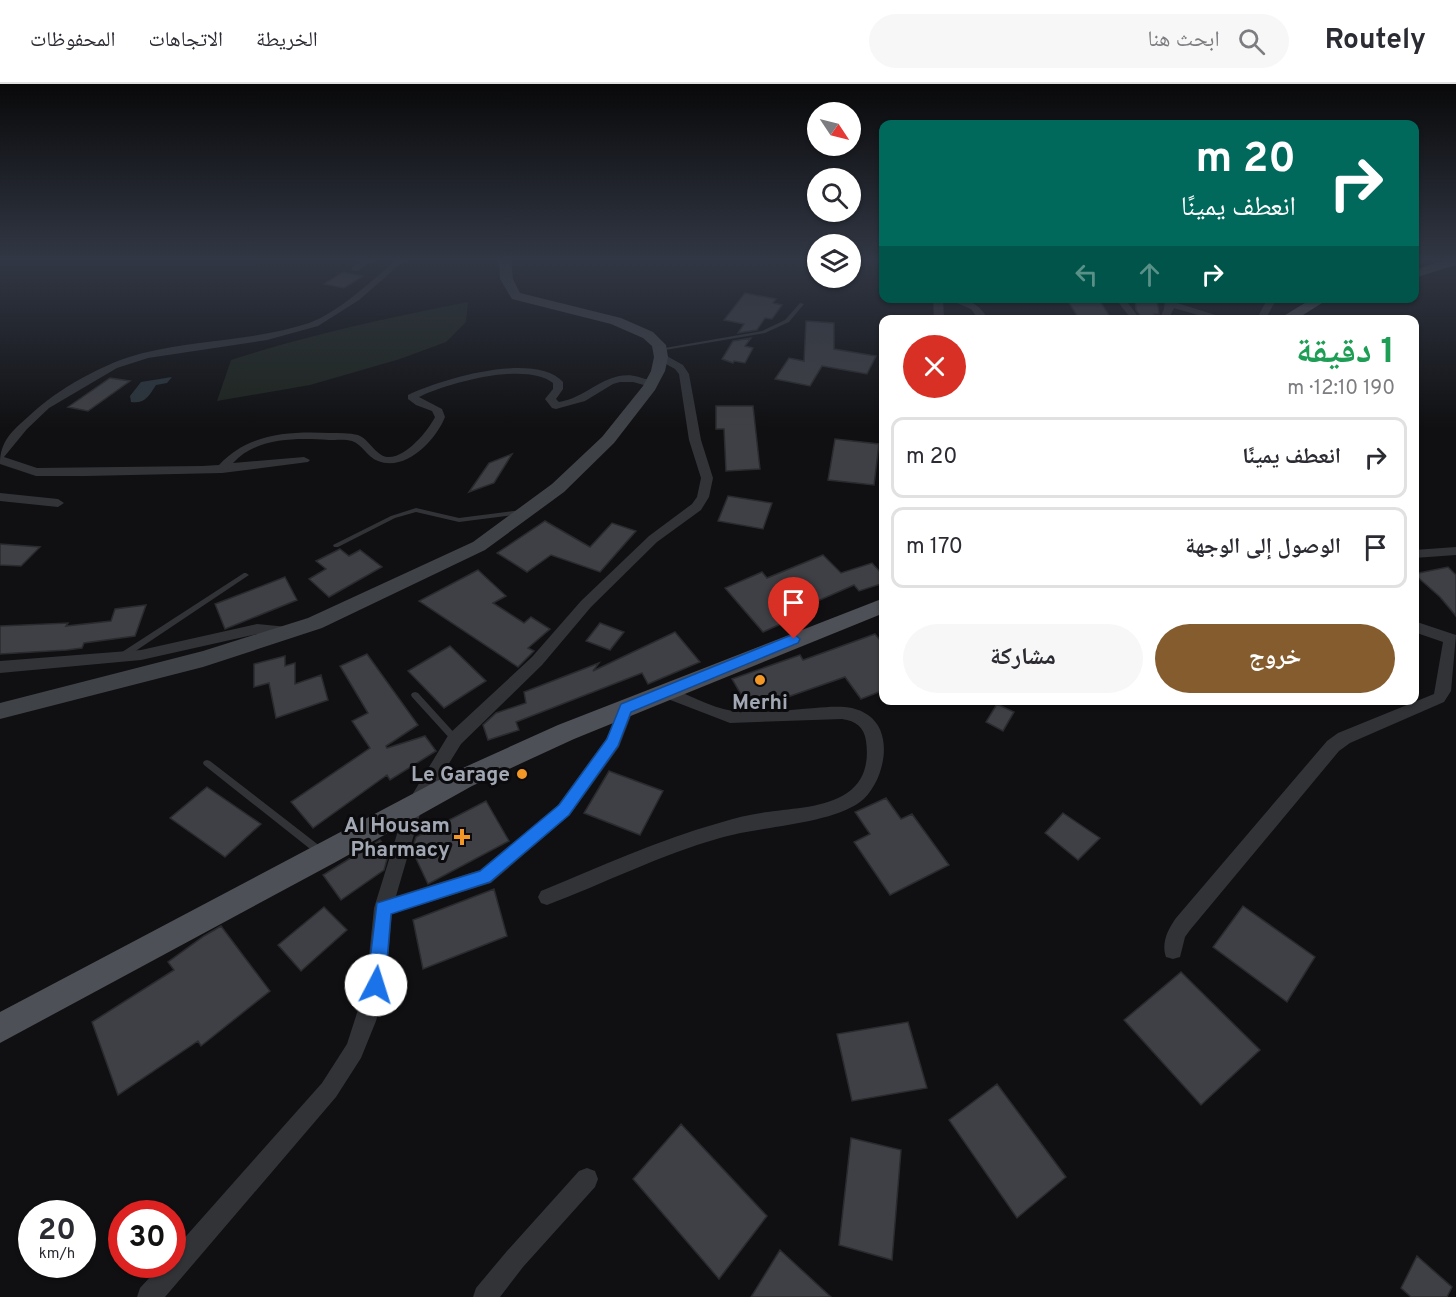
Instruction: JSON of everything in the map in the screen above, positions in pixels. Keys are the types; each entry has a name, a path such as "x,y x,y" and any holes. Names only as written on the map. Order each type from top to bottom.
{"main road":[{"path":"0,711 203,659 288,632 326,618 470,551 529,511 558,488 608,440 651,384 658,371 660,353 658,345 648,335 633,327 590,316"},
{"path":"0,1028 463,779 626,708 879,606"}],"street":[{"path":"0,455 23,427 45,406 113,366 146,355 267,337 315,324 328,316"},
{"path":"149,1297 330,1090 354,1051 366,1021 376,985 383,909 414,806 455,739 537,661 586,604 654,539 697,507 703,497 707,478 695,440 684,374 679,367 660,353"},
{"path":"222,469 230,456 260,441 290,436 355,438 363,442 372,453 382,459 393,461 417,447 433,432 440,417 437,409 420,403 412,397 424,390 473,376 493,373 548,374 558,382 558,389 550,399 556,406 570,406 611,379 625,377 651,384"},
{"path":"0,437 15,437"},
{"path":"0,460 36,472 222,469 304,460"},
{"path":"0,497 58,503"},
{"path":"1419,554 1456,551"},
{"path":"1173,950 1176,934 1183,924 1334,746 1344,738 1439,698 1443,691 1453,641 1419,628"},
{"path":"0,667 164,651 247,630 288,632"},
{"path":"547,897 709,834 744,823 821,810 851,799 865,788 873,774 877,755 872,728 854,714 730,717 665,692"},
{"path":"383,909 485,876 564,810 613,742 626,708"},
{"path":"485,1297 515,1259 586,1179"}],"lane":[{"path":"660,353 763,332 787,321 792,316"},
{"path":"336,545 393,518 416,510 459,520 529,511"},
{"path":"120,657 246,575"},
{"path":"415,695 455,739"},
{"path":"207,763 325,855"}],"shaded area":[{"path":"401,316 467,316 466,322 446,342 400,359 310,385 217,401 231,360"},
{"path":"172,377 167,383 156,385 149,396 140,402 131,402 130,396 141,382"}],"building":[{"path":"727,316 774,316 772,319 765,318 757,330 738,333 744,324 724,320"},
{"path":"806,321 834,323 834,349 876,356 867,374 822,366 810,386 775,379 789,358 804,361"},
{"path":"751,338 745,346 753,348 745,363 734,361 733,363 722,359 733,341"},
{"path":"110,378 130,381 88,411 68,407"},
{"path":"716,406 753,406 760,469 726,471 724,429 716,429"},
{"path":"835,439 879,444 874,485 828,480"},
{"path":"512,454 494,483 469,492 489,463"},
{"path":"728,496 772,503 763,529 718,521"},
{"path":"545,521 590,547 612,523 636,531 600,572 551,555 527,572 497,553"},
{"path":"0,544 40,547 21,566 0,565"},
{"path":"340,549 349,556 360,550 382,567 329,597 309,579 326,569 316,561"},
{"path":"823,555 841,573 872,563 879,571 879,585 859,591 854,585 797,610 801,615 763,632 725,588 762,572 767,578"},
{"path":"1448,567 1456,575 1456,616 1440,597 1419,578 1419,573"},
{"path":"478,570 506,596 493,603 524,623 531,617 550,629 528,648 534,651 518,667 419,601"},
{"path":"285,577 297,600 225,629 215,604"},
{"path":"146,605 135,636 84,643 82,648 67,650 0,654 0,626 68,623 66,626 111,621 115,609"},
{"path":"600,623 624,632 610,650 586,641"},
{"path":"675,632 700,662 648,684 642,673 516,722 519,730 488,740 483,725 496,713 526,703 524,692 599,663 593,671"},
{"path":"875,634 879,639 879,692 861,699 845,677 750,710 732,679 800,655 803,660"},
{"path":"450,646 486,681 444,708 408,671"},
{"path":"367,654 418,725 386,746 387,748 425,736 436,751 390,780 387,775 313,828 291,802 370,748 352,721 368,713 340,666"},
{"path":"285,656 285,666 295,663 295,684 321,675 328,700 276,718 269,683 254,687 254,664"},
{"path":"996,705 1014,712 1003,731 986,722"},
{"path":"609,771 663,791 640,835 584,813"},
{"path":"207,787 261,824 225,857 170,818"},
{"path":"886,798 901,819 912,814 949,865 890,895 854,842 870,834 855,812"},
{"path":"486,801 509,841 428,884 412,850 416,837"},
{"path":"1063,813 1100,838 1078,860 1045,833"},
{"path":"380,840 389,852 384,870 341,900 323,875"},
{"path":"494,889 507,936 423,969 413,920"},
{"path":"1243,906 1315,957 1287,1002 1213,947"},
{"path":"324,907 347,930 301,971 278,945"},
{"path":"221,926 270,991 201,1046 198,1041 118,1095 92,1022 174,970 168,962"},
{"path":"1181,972 1260,1050 1201,1105 1124,1020"},
{"path":"908,1022 927,1088 852,1101 837,1034"},
{"path":"997,1084 1066,1177 1017,1218 949,1120"},
{"path":"681,1124 767,1216 719,1279 633,1179"},
{"path":"851,1138 901,1150 892,1260 839,1245"},
{"path":"780,1250 831,1297 751,1297"},
{"path":"1417,1256 1452,1287 1447,1297 1411,1297 1401,1288"}],"place":[{"name":"Merhi","path":"760,680"},
{"name":"Le Garage","path":"522,774"},
{"name":"Al Housam Pharmacy","path":"462,837"}],"route":[{"path":"376,985 383,909 485,876 564,810 613,742 626,708 794,639"}]}
